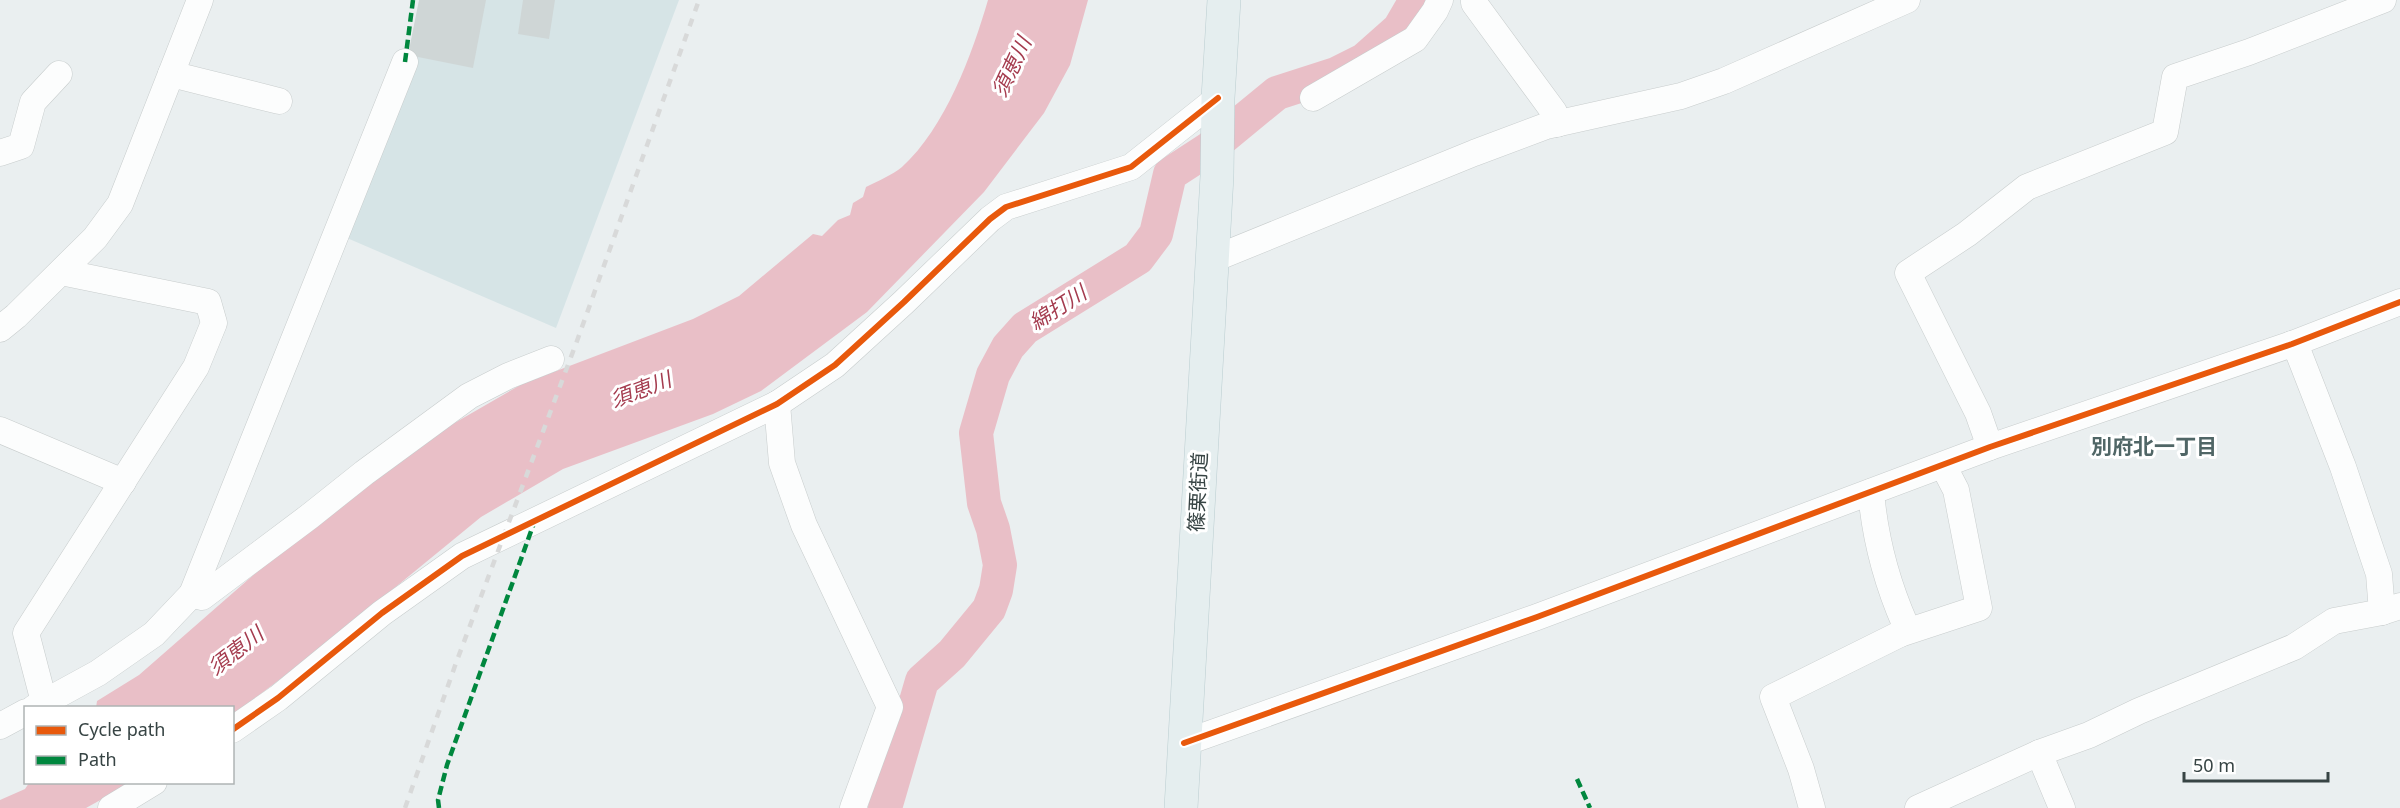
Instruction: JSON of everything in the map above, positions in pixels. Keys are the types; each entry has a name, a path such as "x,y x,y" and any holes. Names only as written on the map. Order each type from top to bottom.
{"main road":[{"path":"1218,98 1224,0"},
{"name":"篠栗街道","path":"1181,808 1217,176 1218,98"}],"street":[{"path":"0,329 95,238 120,204 200,0"},
{"path":"1313,98 1415,39 1440,0"},
{"path":"1474,0 1554,112 1557,124"},
{"path":"1211,260 1474,153 1557,124 1681,96 1724,81 1907,0"},
{"path":"1990,447 1978,412 1908,273 2027,187 2165,132 2175,77 2250,52 2383,0"},
{"path":"37,706 98,673 154,634 192,594 405,62"},
{"path":"0,153 21,146 33,102 59,74"},
{"path":"171,74 279,101"},
{"path":"234,729 278,698 382,612 462,556 777,404 835,365 990,219 1006,207 1131,166 1218,98"},
{"path":"35,706 26,633 196,367 214,323 208,302 62,272"},
{"path":"1184,743 1537,618 1990,447 2292,344 2400,302"},
{"path":"1918,808 1950,801 2039,753 2089,735 2139,711 2294,647 2334,621 2391,609 2343,466 2299,354 2292,344"},
{"path":"192,594 202,597 469,396 508,376 551,359"},
{"path":"777,404 782,463 804,525 890,706 853,808"},
{"path":"0,430 123,482"},
{"path":"1812,808 1801,769 1773,697 1900,634 1979,608 1956,490 1944,465"},
{"path":"1870,492 1889,588 1905,624 1900,634"},
{"path":"0,726 24,713"},
{"path":"2039,753 2062,808"},
{"path":"111,808 152,784"}],"shaded area":[{"path":"423,0 679,0 556,328 347,238 416,68"}],"water":[{"name":"須恵川","path":"988,0 1088,0 1070,65 1044,113 984,192 867,312 761,391 713,414 563,469 481,517 320,649 234,714 234,706 96,706 97,701 139,675 282,550 432,436 522,384 693,319 739,296 813,234 822,236 838,220 850,215 853,203 863,197 866,187 902,167 931,132 955,90 974,44"},
{"path":"28,784 129,784 86,808 0,808 0,800 25,789"}],"building":[{"path":"419,0 486,0 473,68 408,55"},
{"path":"523,0 555,0 549,39 518,34"}],"waterway":[{"name":"綿打川","path":"885,808 922,681 952,654 989,609 996,590 1000,565 993,529 984,503 976,433 993,375 1008,347 1025,328 1138,258 1156,234 1170,174 1210,148 1277,93 1336,74 1364,60 1399,29 1416,0"}],"railway":[{"path":"405,808 456,663 577,341 699,0"}],"marked path":[{"path":"405,62 413,0"},
{"path":"439,808 438,800 447,765 534,523"},
{"path":"1577,779 1590,808"}],"cycle path":[{"path":"234,729 278,698 382,613 462,556 777,404 835,365 990,219 1006,207 1131,167 1218,98"},
{"path":"1184,743 1537,617 1990,447 2292,344 2400,302"}],"district":[{"name":"別府北一丁目","path":"2154,447"}]}
